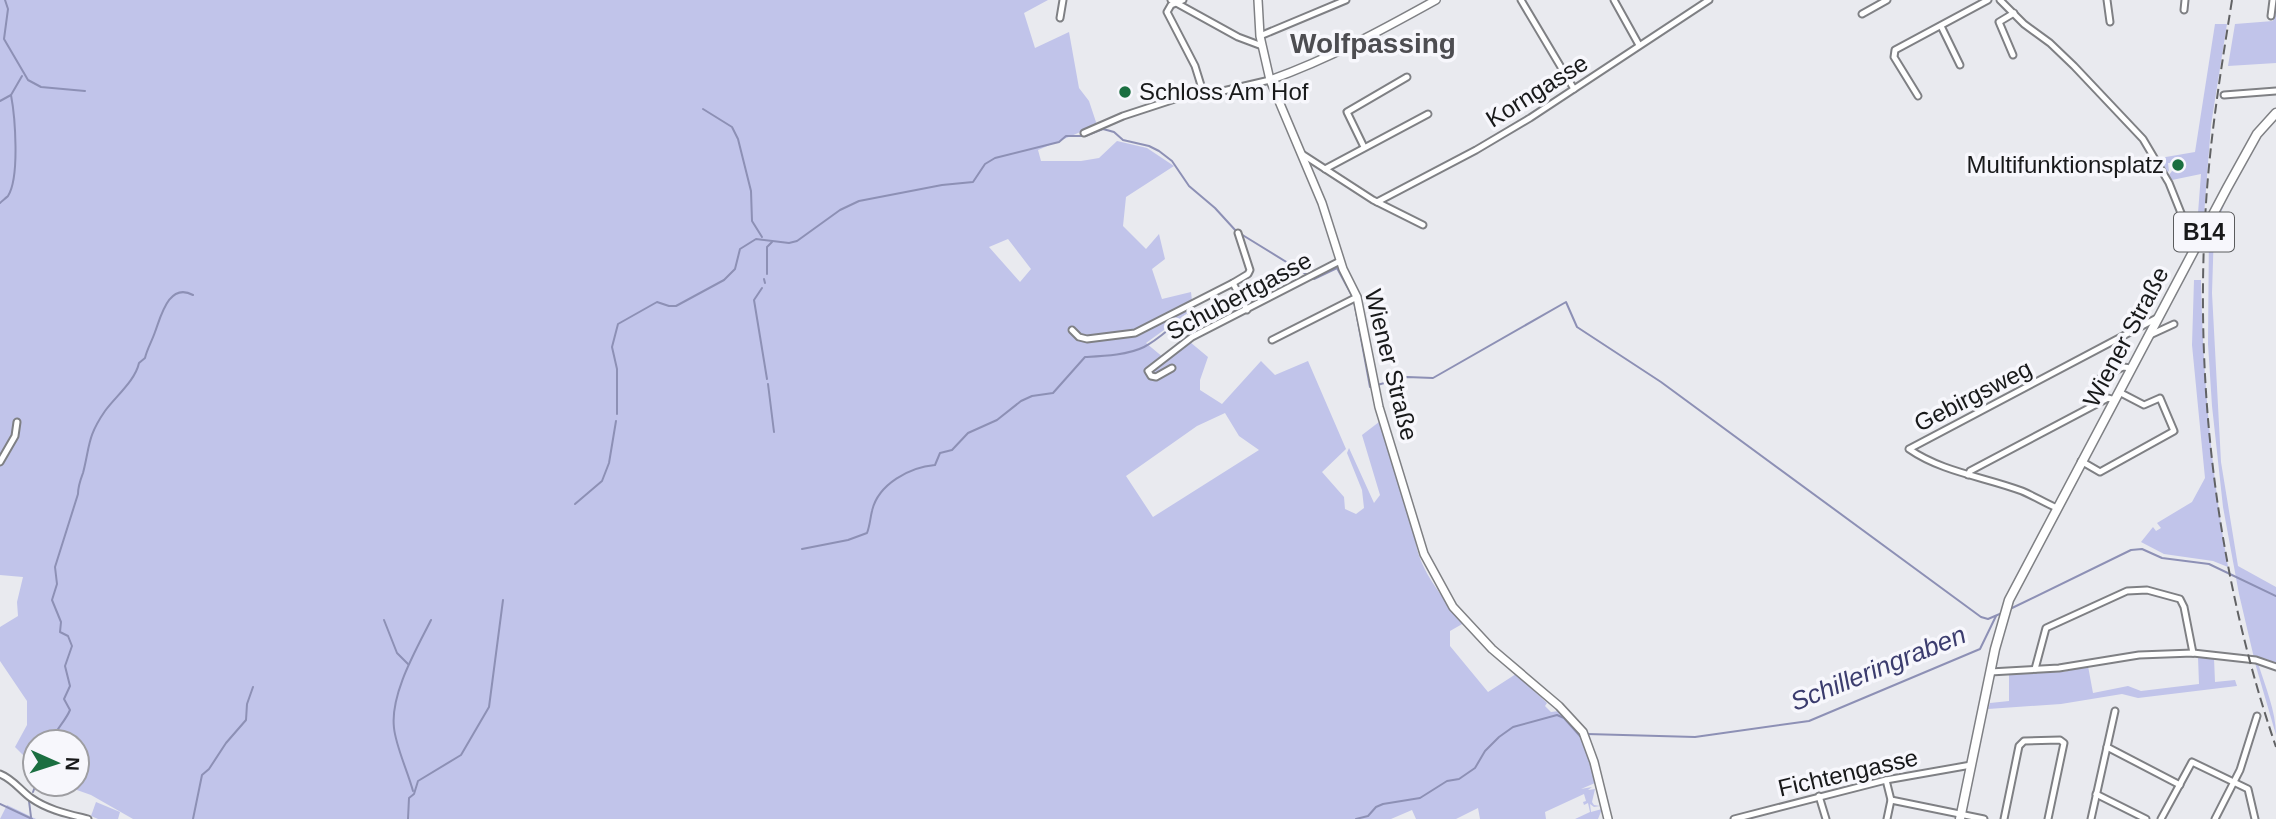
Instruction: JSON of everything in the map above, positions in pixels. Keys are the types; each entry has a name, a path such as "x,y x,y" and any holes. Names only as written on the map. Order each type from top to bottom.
{"main road":[{"name":"Wiener Straße","path":"1258,0 1260,36 1270,80 1322,203 1341,265 1355,299 1381,418 1422,549 1453,607 1492,649 1559,706 1583,732 1594,762 1608,819"},
{"path":"1270,80 1308,67 1358,44 1437,0"},
{"name":"Wiener Straße","path":"2057,508 2252,143 2276,113"},
{"name":"B14","path":"1960,817 2002,619 2057,508"}],"street":[{"path":"1060,18 1063,0"},
{"path":"1183,0 1174,1 1167,12 1198,74 1204,95"},
{"path":"1260,36 1346,0"},
{"path":"1521,0 1574,89"},
{"path":"1614,0 1639,45"},
{"name":"Korngasse","path":"1377,202 1476,150 1709,0"},
{"path":"1862,14 1887,0"},
{"path":"1918,96 1894,57 1895,50 1988,0"},
{"path":"2000,0 2074,66 2143,139 2169,183 2195,248"},
{"path":"2107,0 2110,22"},
{"path":"2184,10 2185,0"},
{"path":"2271,16 2273,0"},
{"path":"1174,1 1238,37 1262,46"},
{"path":"2013,54 1998,22 2014,13"},
{"path":"1941,26 1961,65"},
{"path":"1364,148 1347,112 1407,78"},
{"path":"1084,133 1184,96 1204,95 1270,80"},
{"path":"2224,94 2276,91"},
{"path":"1325,169 1429,114"},
{"path":"1301,154 1377,202 1423,225"},
{"path":"1072,330 1079,337 1087,339 1135,333 1233,283 1250,270 1238,233"},
{"name":"Schubertgasse","path":"1172,368 1156,377 1151,376 1148,371 1192,337 1341,265"},
{"path":"1233,283 1246,309"},
{"path":"1272,340 1355,299"},
{"name":"Gebirgsweg","path":"2057,508 2022,491 1968,475 1909,449 2158,317"},
{"path":"2148,336 2174,324"},
{"path":"2095,380 2123,367 2131,368"},
{"path":"1968,475 1970,471 2108,398 2117,396 2144,405 2161,398 2174,431 2100,472 2081,461"},
{"path":"0,462 15,436 17,422"},
{"path":"2035,669 2046,628 2127,591 2139,589 2180,599 2193,653"},
{"path":"1990,672 2035,669 2138,655 2193,653 2256,660 2276,667"},
{"path":"2091,819 2115,711"},
{"path":"2215,819 2234,783 2257,716"},
{"path":"2004,819 2019,746 2024,741 2060,740 2064,743 2048,819"},
{"path":"2106,747 2180,785"},
{"path":"2161,819 2192,762 2249,789 2255,819"},
{"name":"Fichtengasse","path":"1734,819 1886,780 1971,765"},
{"path":"0,774 44,806 88,819"},
{"path":"1886,780 1891,800 1887,819"},
{"path":"2096,794 2146,819"},
{"path":"1819,796 1826,819"},
{"path":"1891,800 1960,817 1984,819"}],"shaded area":[{"path":"0,0 1048,0 1024,13 1035,48 1069,32 1079,88 1089,101 1097,125 1038,150 1041,161 1099,158 1117,141 1147,148 1174,166 1126,197 1123,226 1146,249 1159,234 1165,259 1152,269 1162,299 1191,292 1193,309 1146,343 1164,358 1190,342 1208,357 1200,380 1200,390 1222,404 1261,361 1275,375 1308,361 1346,449 1322,472 1344,497 1345,509 1356,514 1364,508 1362,490 1347,453 1349,448 1374,503 1380,495 1362,435 1379,422 1402,486 1400,491 1420,559 1436,588 1464,623 1450,631 1450,646 1488,692 1516,674 1547,703 1545,706 1551,712 1559,711 1575,729 1587,752 1595,783 1581,789 1595,789 1592,802 1600,806 1594,807 1590,804 1591,812 1602,809 1598,819 1575,819 1590,812 1588,803 1584,805 1583,802 1586,801 1584,794 1545,812 1546,819 1480,819 1478,808 1456,819 1416,819 1412,810 1391,819 133,819 91,795 91,728 25,728 27,701 0,661 0,627 18,616 17,602 23,577 0,575","holes":["1008,239 1031,269 1020,282 989,247","1225,413 1239,436 1259,450 1153,517 1126,476 1197,426"]},
{"path":"2274,3 2276,63 2228,66 2235,24 2273,21"},
{"path":"2215,24 2227,24 2211,125 2203,228 2196,240 2193,238 2200,216 2201,174 2172,180 2169,175 2172,171 2170,163 2167,172 2160,158 2195,152"},
{"path":"2224,205 2214,230 2212,293 2221,462 2238,566 2276,587 2276,664 2267,659 2254,658 2223,507 2208,344 2209,229"},
{"path":"2194,280 2201,280 2209,424 2228,567 2213,561 2164,554 2141,542 2153,527 2156,531 2161,528 2157,523 2192,502 2205,478 2192,345"},
{"path":"2198,657 2214,658 2215,682 2235,680 2237,686 2138,698 2122,694 2061,704 1988,709 1990,703 2009,701 2009,673 2063,672 2088,666 2093,693 2128,686 2141,691 2199,684"},
{"path":"2255,663 2258,663 2270,699 2276,735"},
{"path":"21,736 21,753 15,747"},
{"path":"96,802 120,812 118,819 98,819 91,816"},
{"path":"7,805 36,819 0,819"}],"waterway":[{"path":"5,0 8,9 4,39 28,80 41,87 85,91"},
{"path":"0,203 8,196 12,187 15,131 11,95 22,76"},
{"path":"0,101 11,95"},
{"path":"703,109 732,127 738,139 751,191 752,221 762,237"},
{"path":"617,414 617,369 612,347 618,324 657,302 676,306 724,280 735,269 740,249 756,239 789,243 797,241 840,210 859,201 942,185 973,182 985,164 995,158 1059,142 1066,136 1085,136 1103,129 1114,132 1123,140 1159,151 1172,161 1189,186 1236,231 1314,279 1337,268 1352,296"},
{"path":"767,274 767,247 772,242"},
{"path":"764,279 765,283"},
{"path":"762,288 754,300 767,379"},
{"path":"59,728 70,710 64,699 70,686 65,666 72,646 68,636 60,632 61,622 52,600 57,584 55,567 78,494 92,435 105,411 145,358 167,303 178,293 193,295"},
{"path":"1354,301 1370,387 1372,386"},
{"path":"1377,385 1407,377 1433,378 1566,302 1577,327 1661,382 1981,617 1988,619 2002,613"},
{"path":"802,549 848,540 867,533 875,501 888,485 915,469 935,465 940,453 952,450 968,433 997,420 1021,401 1032,396 1053,393 1085,357 1138,350 1187,316 1204,309 1237,312"},
{"path":"768,384 774,432"},
{"path":"575,504 602,481 609,463 616,421"},
{"path":"2010,609 2131,550 2142,549 2162,558 2209,564 2276,596"},
{"path":"408,819 409,798 414,794 418,781 461,755 489,707 503,600"},
{"name":"Schilleringraben","path":"1587,734 1695,737 1809,721 1980,649 1996,616"},
{"path":"384,620 397,653 408,664"},
{"path":"413,791 397,743 394,715 405,672 431,620"},
{"path":"193,819 202,775 246,720 247,704 253,687"},
{"name":"Schilleringraben","path":"1356,819 1368,816 1383,804 1420,798 1447,781 1459,779 1475,768 1485,751 1513,727 1557,715 1564,718 1580,736"},
{"path":"29,801 31,817"},
{"path":"0,804 32,819"}],"railway":[{"path":"2232,0 2214,118 2207,189 2203,259 2207,401 2213,471 2224,542 2255,680 2276,747"}],"place":[{"name":"Schloss Am Hof","path":"1125,92"},
{"name":"Multifunktionsplatz","path":"2178,165"}],"district":[{"name":"Wolfpassing","path":"1373,43"}]}
